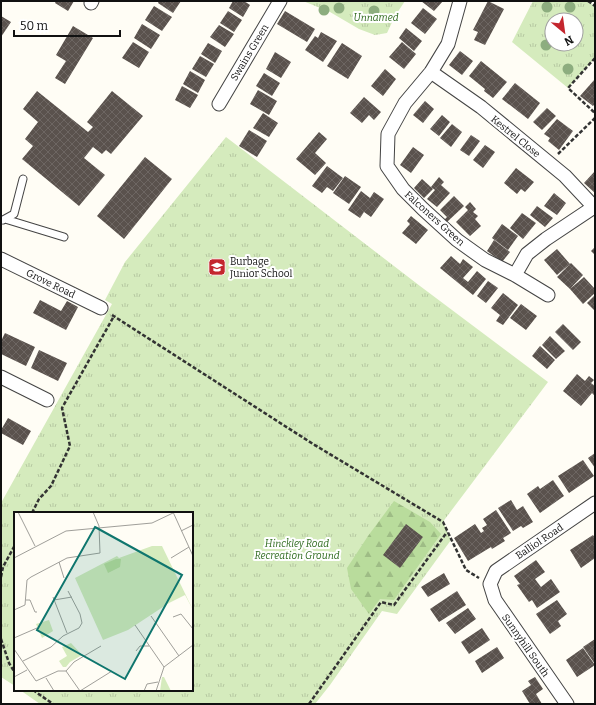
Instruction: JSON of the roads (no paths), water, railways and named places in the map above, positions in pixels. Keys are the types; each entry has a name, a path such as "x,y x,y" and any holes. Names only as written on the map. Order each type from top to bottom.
{"street":[{"name":"Swains Green","path":"219,104 280,1"},
{"name":"Falconers Green","path":"460,1 448,44 431,72 405,103 388,134 387,166 403,189 457,240 485,260 515,274 548,295"},
{"name":"Kestrel Close","path":"431,72 481,107 550,163 565,176 594,207 546,239 527,254 515,274"},
{"name":"Grove Road","path":"1,259 101,308"},
{"path":"1,377 47,400"},
{"name":"Balliol Road","path":"490,584 496,571 595,503"},
{"name":"Sunnyhill South","path":"490,584 495,600 567,704"}],"lane":[{"path":"3,220 14,214 23,179"},
{"path":"3,220 64,237"}],"place":[{"name":"Burbage Junior School","path":"217,267"}],"park label":[{"name":"Unnamed","path":"376,17"},
{"name":"Hinckley Road Recreation Ground","path":"297,548"}]}
